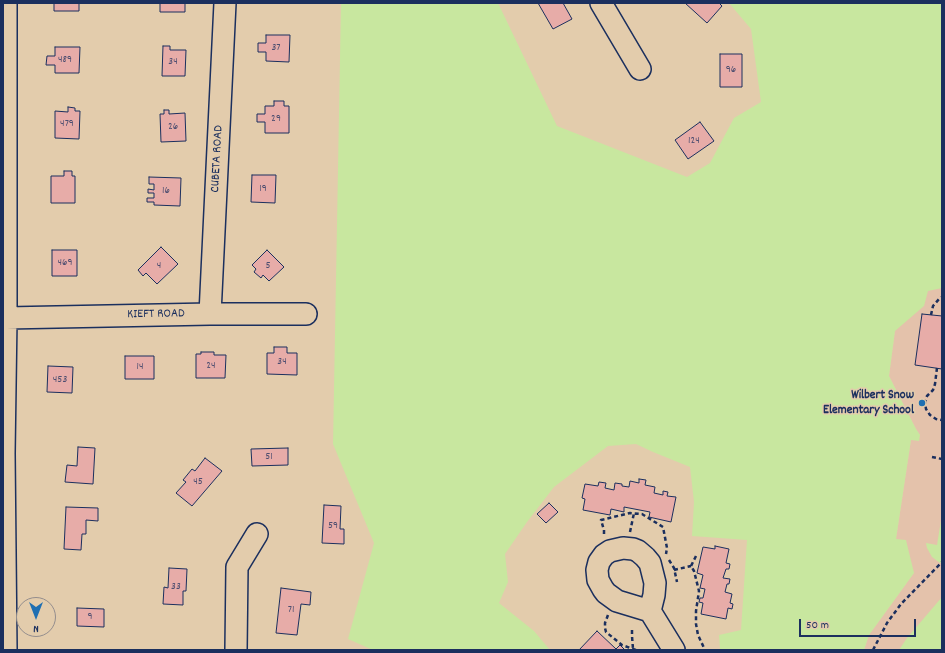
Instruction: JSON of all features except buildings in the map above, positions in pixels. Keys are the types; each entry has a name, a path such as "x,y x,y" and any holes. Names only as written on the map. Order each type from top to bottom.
{"street":[{"path":"6,3 6,318 4,453 6,650"},
{"name":"CUBETA ROAD","path":"210,314 225,3"},
{"path":"601,3 640,69"},
{"name":"KIEFT ROAD","path":"6,318 210,314 306,314"},
{"path":"236,650 237,567 257,534"},
{"path":"650,612 655,589 650,563 638,551 623,548 610,551 604,556 598,566 597,575 600,585 606,594 615,599 650,612 674,650"}],"path":[{"path":"931,315 933,306 939,298 942,297"},
{"path":"938,368 933,390 927,396 925,402 926,409 930,415 936,419 942,420"},
{"path":"932,457 942,459"},
{"path":"630,532 634,513"},
{"path":"691,566 696,556"},
{"path":"873,650 887,623 902,604 942,562"},
{"path":"674,570 691,566"},
{"path":"691,566 694,571 699,591 696,624 699,640 705,650"},
{"path":"615,599 604,628 606,632 622,645 634,650"},
{"path":"632,630 634,650"}],"shaded area":[{"name":"Wilbert Snow Elementary School","path":"942,194 942,650 864,650 869,635 914,573 896,539 911,440 920,435 889,376 895,331"}],"green space":[{"path":"341,3 498,3 557,126 687,177 710,163 734,118 761,102 751,29 729,3 942,3 942,288 928,291 924,306 895,331 889,376 920,435 919,441 911,440 896,539 906,540 914,573 869,635 864,650 721,650 719,635 741,630 747,540 692,536 694,502 690,467 636,444 608,446 554,487 505,554 508,582 499,603 534,631 550,650 373,650 348,639 374,543 333,444"},
{"path":"942,514 942,562 940,563 932,557 926,543 937,545"},
{"path":"942,597 942,650 899,650 907,638"}],"place":[{"name":"Wilbert Snow Elementary School","path":"922,403"}]}
